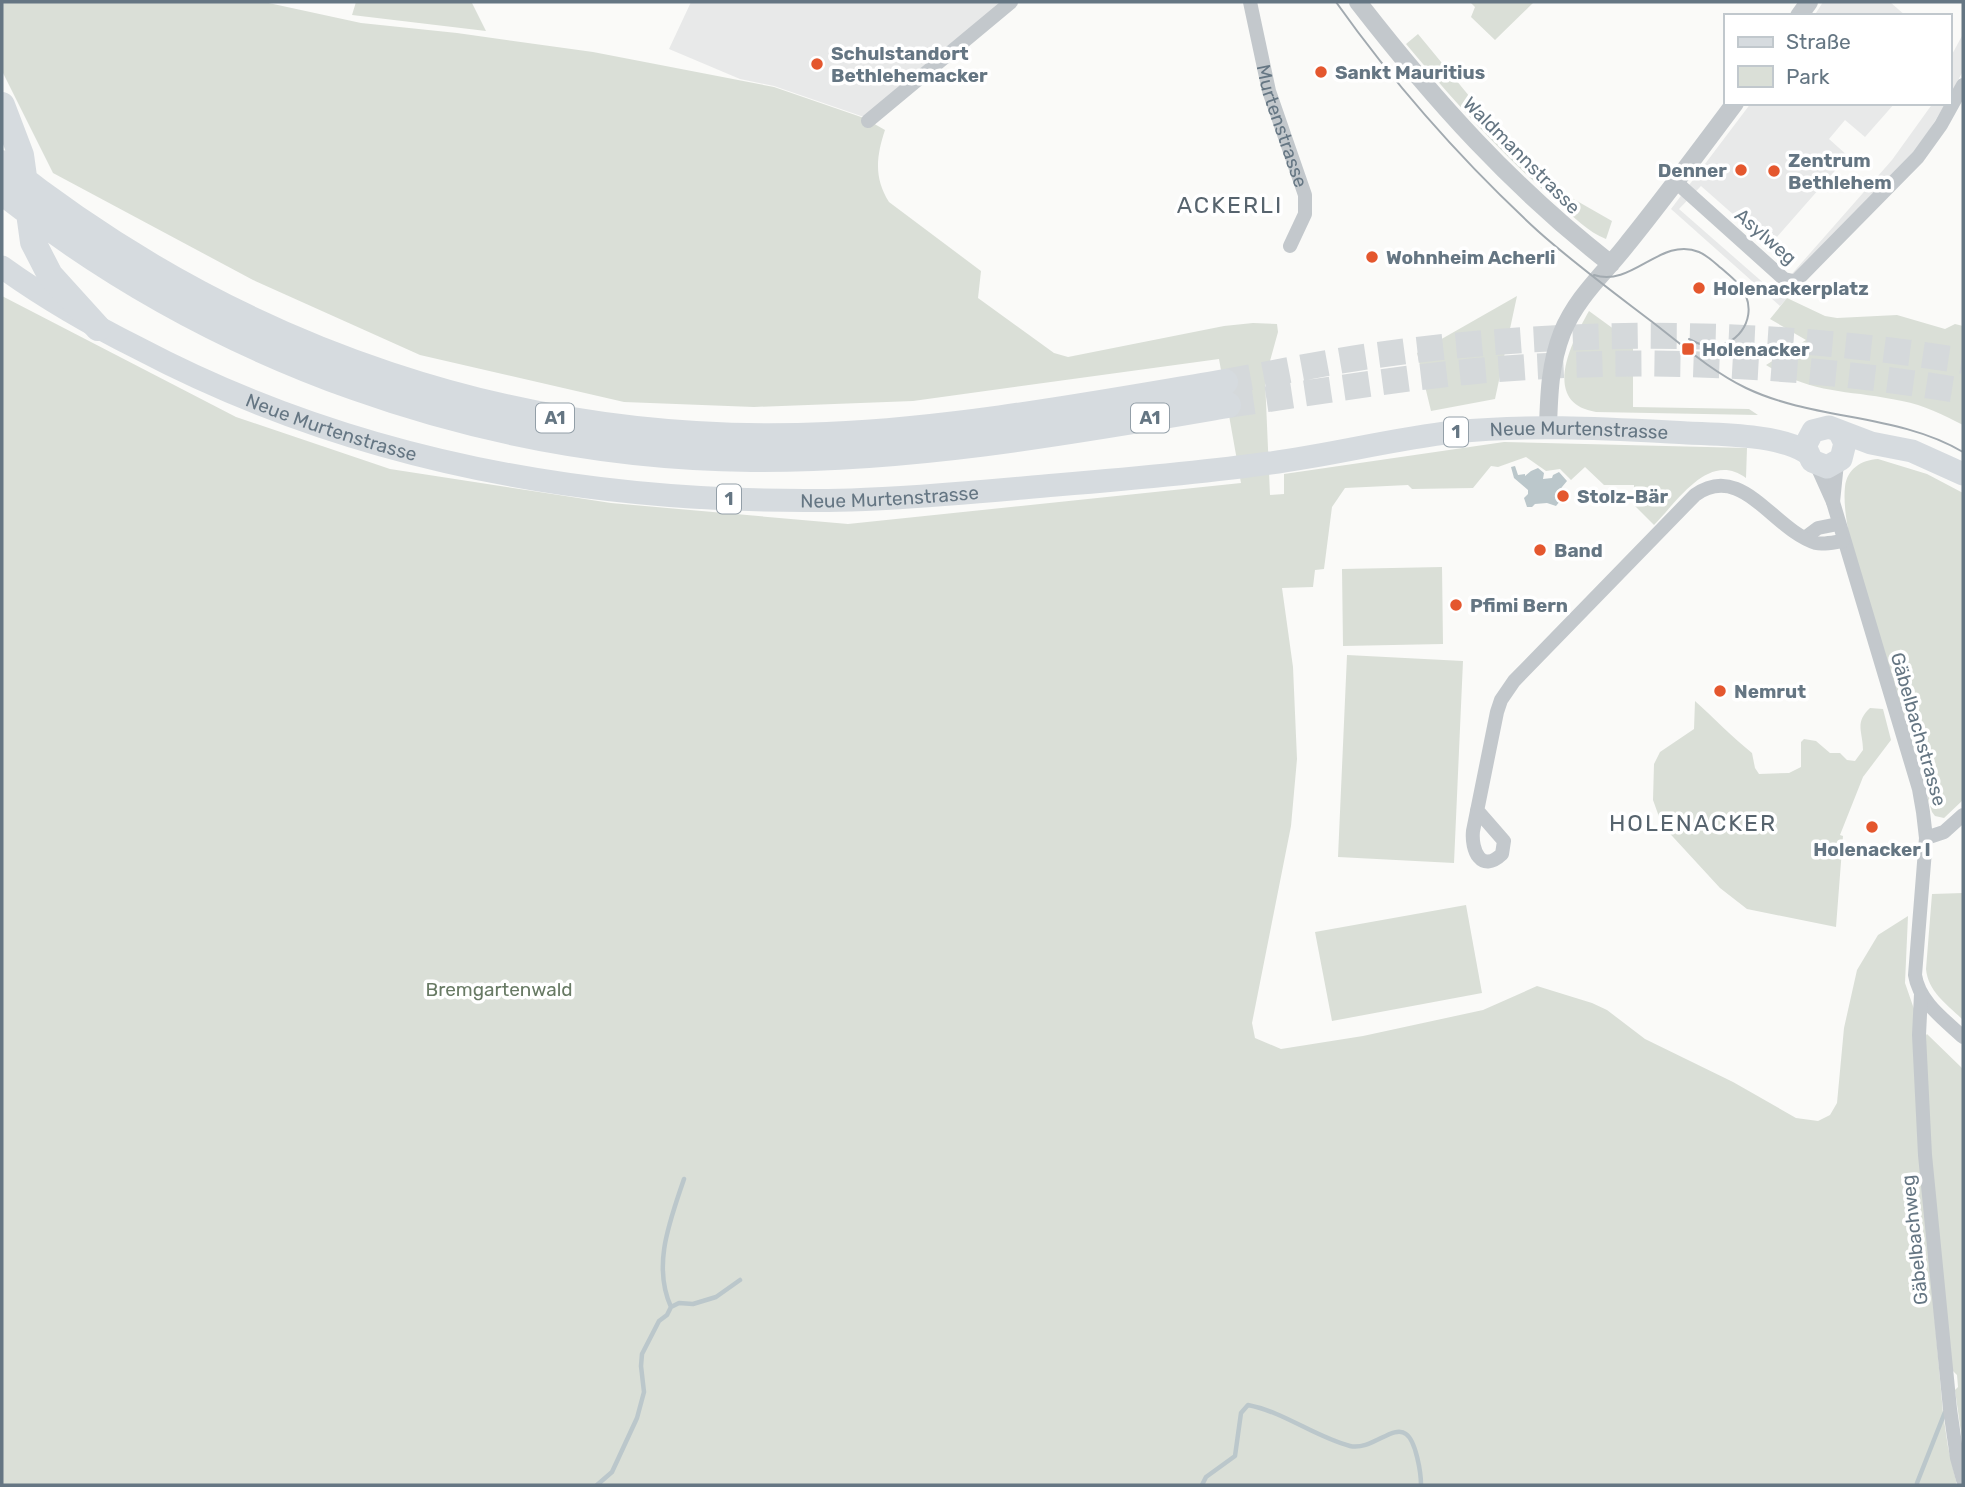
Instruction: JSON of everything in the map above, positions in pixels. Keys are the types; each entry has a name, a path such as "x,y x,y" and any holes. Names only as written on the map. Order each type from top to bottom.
{"highway":[{"path":"2,201 11,174 5,111"},
{"path":"5,111 21,155 33,242 50,275 98,328"},
{"name":"A1","path":"2,163 95,233 159,272 224,308 291,339 359,366 428,388 570,421 715,435 861,433 1226,393 1013,440 862,456 714,458 570,443 492,428 421,409 282,359 214,328 147,291 42,223 2,192"}],"main road":[{"name":"Neue Murtenstrasse","path":"2,267 59,307"},
{"name":"Neue Murtenstrasse","path":"2,282 59,307 167,364 243,399 315,426 374,444 466,466 542,480 681,496 817,500 938,495 1214,470 1441,434 1548,427 1751,436 1775,431 1823,454 1824,427 1871,443"},
{"name":"1","path":"1823,454 1871,443"},
{"path":"1871,443 1912,451 1963,474"}],"street":[{"path":"868,121 1011,2"},
{"name":"Murtenstrasse","path":"1250,2 1269,92 1305,195 1305,214 1290,246"},
{"name":"Waldmannstrasse","path":"1358,2 1417,77 1491,159 1551,216 1611,264"},
{"name":"Asylweg","path":"1676,182 1787,281 1793,281 1802,277 1918,158 1941,125 1963,85"},
{"path":"1548,427 1549,378 1562,332 1579,299 1611,264 1734,105"},
{"name":"Gäbelbachstrasse","path":"1823,454 1838,524 1919,789 1926,838 1915,975 1921,994"},
{"name":"Gäbelbachstrasse","path":"1823,454 1833,502"},
{"path":"1477,810 1497,712 1507,690 1695,495 1716,485 1735,487 1794,532 1816,543 1843,541"},
{"path":"1806,537 1818,528 1838,524"},
{"path":"1926,838 1944,832 1963,815"},
{"path":"1921,994 1963,1037"},
{"name":"Gäbelbachweg","path":"1921,994 1919,1035 1926,1155 1950,1409 1963,1480"}],"shaded area":[{"name":"Schulstandort Bethlehemacker","path":"691,2 1004,2 864,117 774,86 740,79 669,49"},
{"path":"1823,2 1890,2 1904,14 1815,14"},
{"path":"1963,34 1963,71 1951,93 1953,77 1951,56"},
{"name":"Zentrum Bethlehem","path":"1749,105 1893,105 1865,137 1845,120 1829,139 1848,156 1769,246 1701,186 1679,209 1775,293 1892,160 1932,105 1945,105 1914,155 1780,306 1671,209"},
{"path":"1515,466 1518,475 1525,476 1538,468 1544,473 1543,479 1552,478 1559,472 1567,481 1557,493 1560,501 1556,506 1547,503 1527,507 1524,498 1528,490 1514,478 1511,467"}],"green space":[{"name":"Bremgartenwald","path":"2,2 264,2 361,23 593,52 774,87 864,118 885,130 878,167 881,184 889,202 981,271 978,298 1054,353 1068,357 1224,326 1277,324 1278,332 1265,379 1270,495 1284,494 1284,474 1504,442 1747,448 1746,478 1732,471 1719,470 1707,475 1683,493 1654,525 1635,506 1634,485 1604,485 1585,467 1571,480 1560,469 1546,471 1526,457 1498,467 1491,466 1473,488 1412,489 1408,485 1345,488 1332,507 1324,569 1315,570 1313,587 1282,588 1293,667 1297,759 1291,826 1252,1023 1255,1038 1281,1049 1363,1036 1483,1010 1537,986 1607,1010 1645,1039 1733,1082 1796,1118 1818,1121 1830,1115 1837,1103 1844,1028 1857,970 1878,935 1908,916 1905,983 1914,1009 1920,1153 1943,1413 1957,1485 2,1485 2,296 236,417 390,469 611,503 848,524 1241,483 1219,359 913,401 754,407 624,402 420,355 253,280 53,173 2,71"},
{"path":"356,2 469,2 486,31 352,15"},
{"path":"1470,2 1534,2 1495,40 1471,17 1475,7"},
{"path":"1418,34 1498,131 1537,170 1563,193 1612,221 1606,239 1581,224 1538,186 1460,107 1406,44"},
{"path":"1517,296 1495,399 1431,411 1417,353"},
{"path":"1787,298 1825,316 1837,318 1897,315 1945,329 1955,324 1963,326 1963,425 1910,403 1817,387 1766,365 1806,340 1770,319"},
{"path":"1589,311 1633,343 1633,407 1749,409 1758,415 1596,412 1579,406 1569,397 1565,384 1565,369 1575,338"},
{"path":"1878,459 1927,474 1963,493 1963,800 1944,818 1935,816 1932,812 1864,592 1846,519 1845,487 1849,475 1866,461"},
{"path":"1442,567 1443,644 1343,646 1342,569"},
{"path":"1347,655 1463,661 1454,863 1338,857"},
{"path":"1695,701 1752,753 1759,774 1789,773 1801,767 1801,742 1804,739 1816,741 1830,753 1840,753 1847,760 1855,761 1863,750 1860,728 1862,718 1870,708 1883,709 1891,740 1863,777 1840,835 1843,836 1836,927 1747,909 1720,888 1662,825 1653,800 1654,764 1660,752 1694,729"},
{"path":"1963,893 1963,1020 1935,991 1926,969 1932,894"},
{"path":"1466,905 1482,993 1332,1021 1315,932"},
{"path":"1927,1034 1963,1069 1963,1447 1955,1390 1958,1387 1957,1375 1951,1369 1932,1178 1924,1037"}],"waterway":[{"path":"671,1307 663,1275 663,1259 669,1227 684,1179"},
{"path":"597,1485 612,1472 637,1418 644,1392 642,1354 659,1321 667,1315 671,1307 679,1303 693,1304 716,1297 740,1280"},
{"path":"1202,1485 1206,1477 1235,1456 1241,1413 1248,1405 1274,1413 1324,1437 1350,1446 1366,1445 1395,1432 1406,1434 1415,1450 1421,1485"},
{"path":"1917,1483 1945,1412"}],"tunnel":[{"path":"1225,382 1320,364 1450,346 1597,337 1744,338 1890,350 1963,361"},
{"path":"1228,405 1445,374 1598,364 1720,365 1781,369 1842,374 1963,391"}],"tram line":[{"path":"1336,2 1406,93 1457,151 1511,206 1580,267 1708,365 1746,388 1772,399 1911,430 1938,439 1963,452"},
{"path":"1594,275 1621,275 1672,251 1685,249 1708,257 1741,288 1746,296 1748,315 1741,331 1728,343 1706,346 1689,339"}],"place":[{"name":"Schulstandort Bethlehemacker","path":"817,64"},
{"name":"Sankt Mauritius","path":"1321,72"},
{"name":"Denner","path":"1741,170"},
{"name":"Zentrum Bethlehem","path":"1774,171"},
{"name":"Wohnheim Acherli","path":"1372,257"},
{"name":"Holenackerplatz","path":"1699,288"},
{"name":"Holenacker","path":"1688,349"},
{"name":"Stolz-Bär","path":"1563,496"},
{"name":"Band","path":"1540,550"},
{"name":"Pfimi Bern","path":"1456,605"},
{"name":"Nemrut","path":"1720,691"},
{"name":"Holenacker I","path":"1872,827"}],"district":[{"name":"ACKERLI","path":"1230,205"},
{"name":"HOLENACKER","path":"1693,823"}]}
